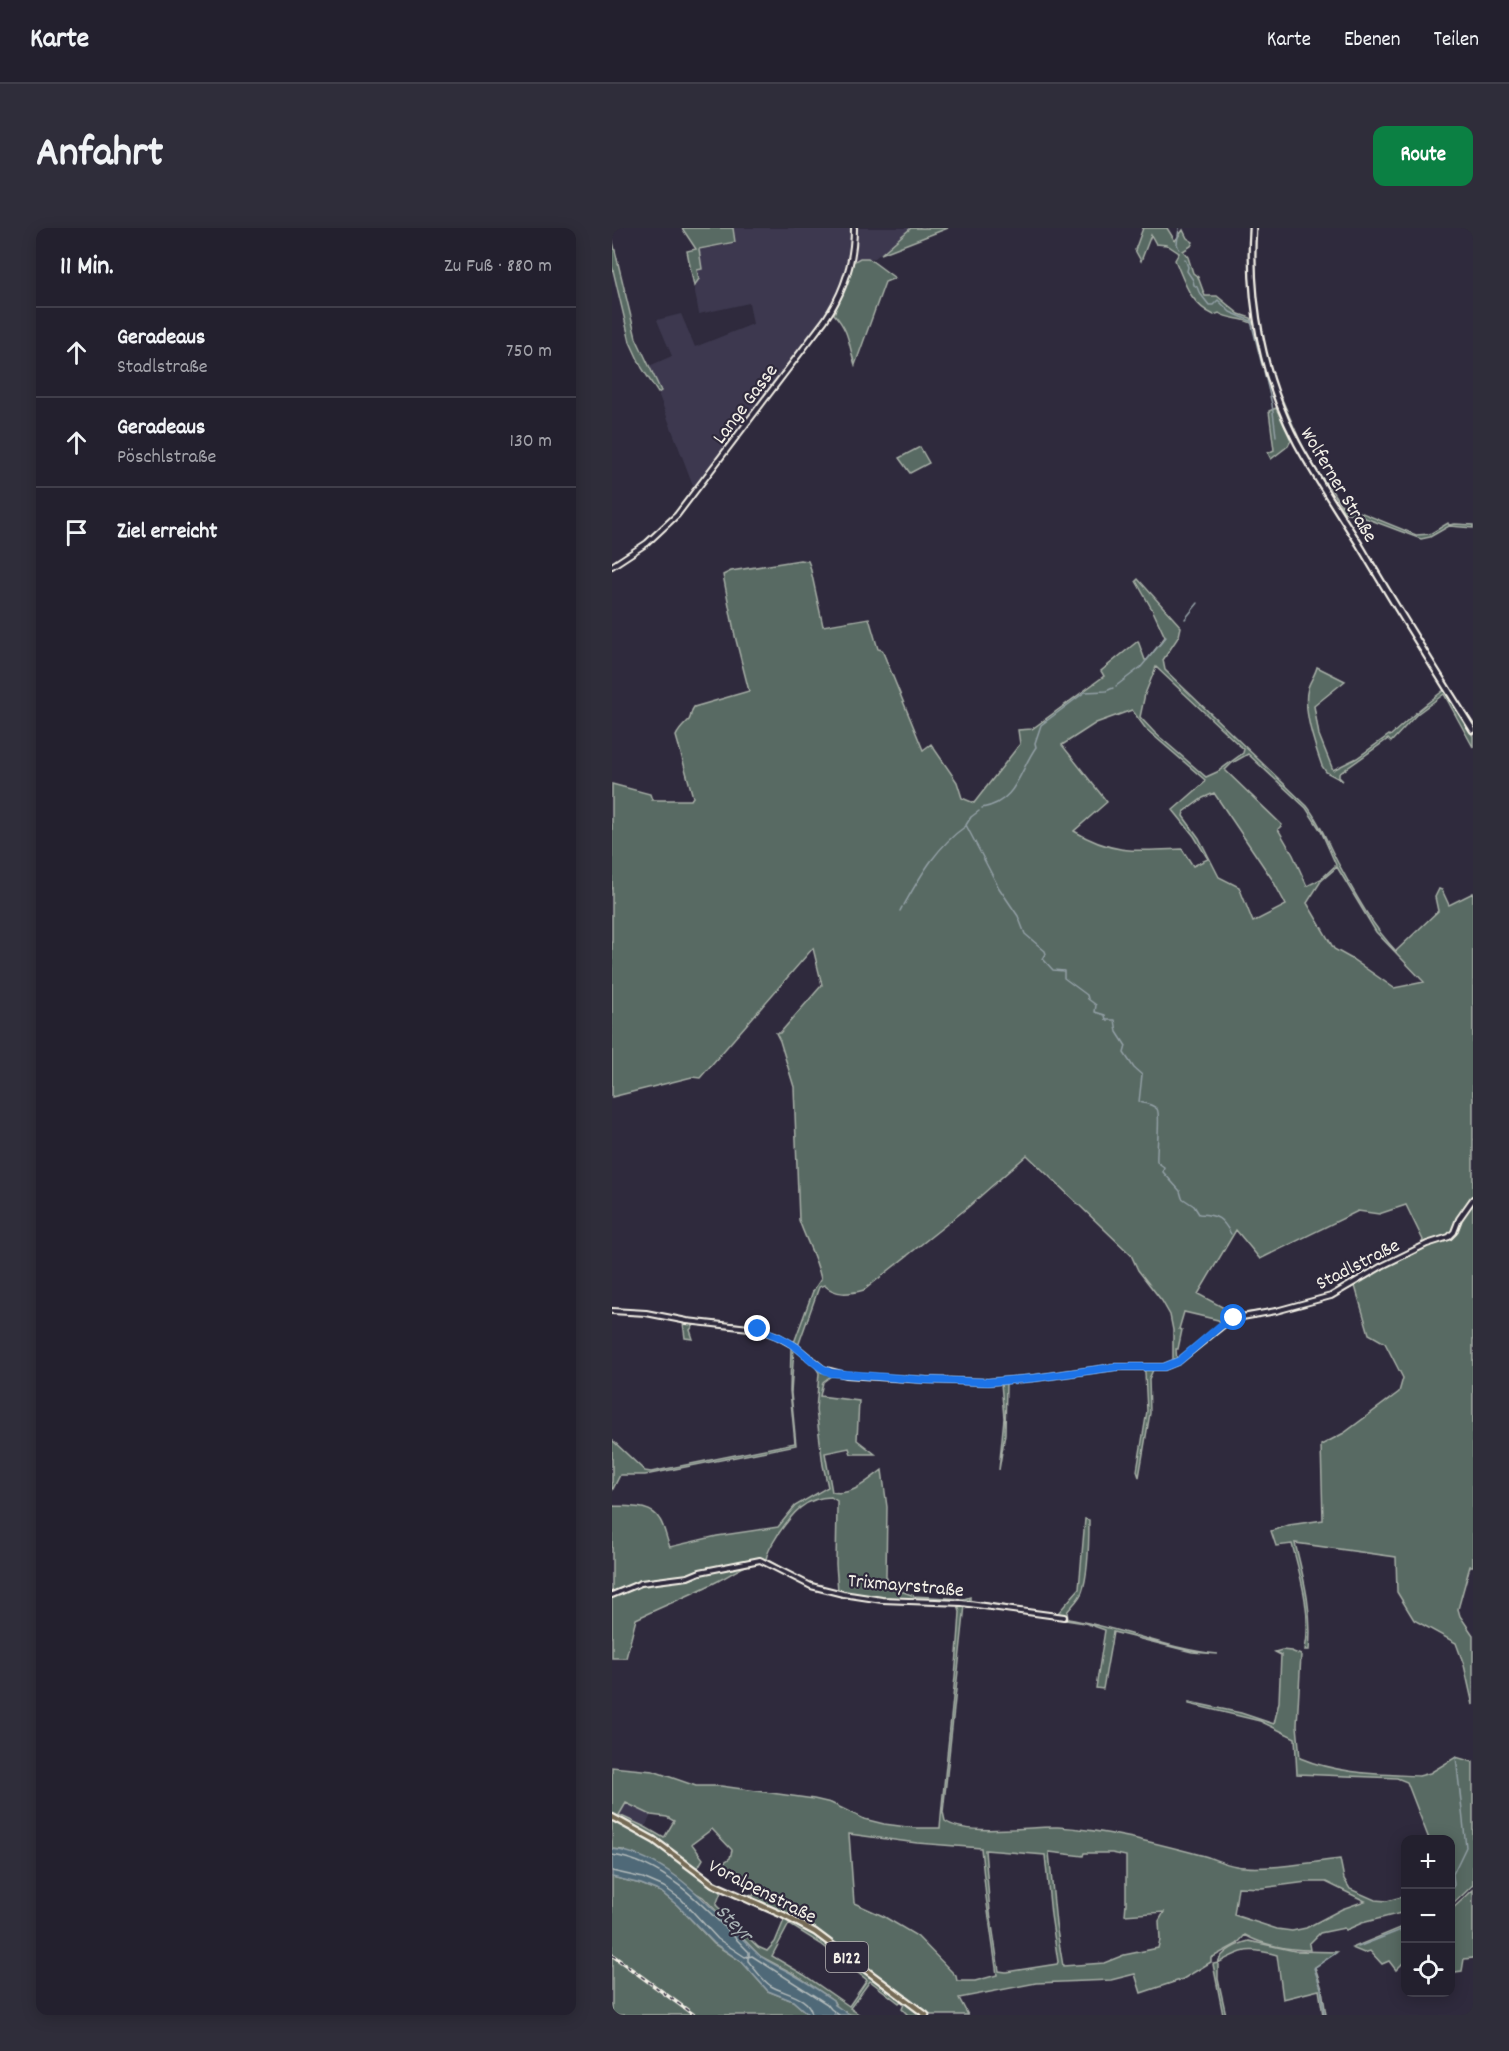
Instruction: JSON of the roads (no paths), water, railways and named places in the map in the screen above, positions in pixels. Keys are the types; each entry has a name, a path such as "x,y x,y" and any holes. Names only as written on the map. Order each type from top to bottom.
{"main road":[{"name":"Wolferner Straße","path":"1253,228 1254,303 1267,367 1277,399 1297,443 1473,730"},
{"name":"Voralpenstraße","path":"612,1817 654,1840 713,1884 815,1932 926,2015"}],"street":[{"name":"Lange Gasse","path":"612,566 647,543 677,514 820,327 835,305 844,283 852,254 854,228"},
{"name":"Stadlstraße","path":"612,1311 646,1313 687,1321 758,1329 795,1346 820,1367 831,1373 846,1375 988,1382 1115,1367 1168,1366 1179,1361 1230,1319 1321,1300 1427,1244 1449,1237 1473,1199"},
{"name":"Trixmayrstraße","path":"612,1595 641,1583 686,1577 760,1560 811,1586 843,1594 882,1599 962,1603 1064,1617"}],"water":[{"name":"Steyr","path":"612,1849 635,1854 675,1875 710,1905 762,1957 833,2000 835,2005 850,2015 809,2015 793,2001 768,1991 742,1962 714,1943 661,1892 612,1877"}],"waterway":[{"path":"1179,228 1177,244 1179,249"},
{"path":"1185,259 1187,271 1194,285 1209,305 1213,305 1218,300 1230,312 1251,321 1262,365"},
{"path":"1264,371 1272,404 1276,436"},
{"path":"1185,619 1198,603"},
{"path":"1116,686 1141,667 1166,637"},
{"path":"982,808 994,805 1003,799 1016,784 1036,747 1035,743 1041,725 1085,692 1106,691 1113,688"},
{"path":"979,811 966,825 999,888 1018,916 1025,934 1045,951 1043,959 1053,970 1064,971 1064,978 1087,995 1088,999 1096,1005 1095,1012 1105,1015 1106,1020 1115,1020 1117,1032 1126,1046 1124,1053 1142,1075 1139,1102 1153,1106 1158,1112 1157,1162 1164,1167 1163,1172 1180,1191 1182,1198 1194,1206 1199,1214 1219,1218 1231,1234"},
{"path":"904,905 923,872 938,852 966,826"},
{"path":"900,911 902,907"},
{"path":"1451,1889 1454,1885 1453,1874 1466,1847 1456,1757"},
{"path":"1358,1947 1401,1930"},
{"path":"1324,2015 1321,1988 1314,1968 1336,1953"}],"railway":[{"path":"612,1955 694,2015"}]}
